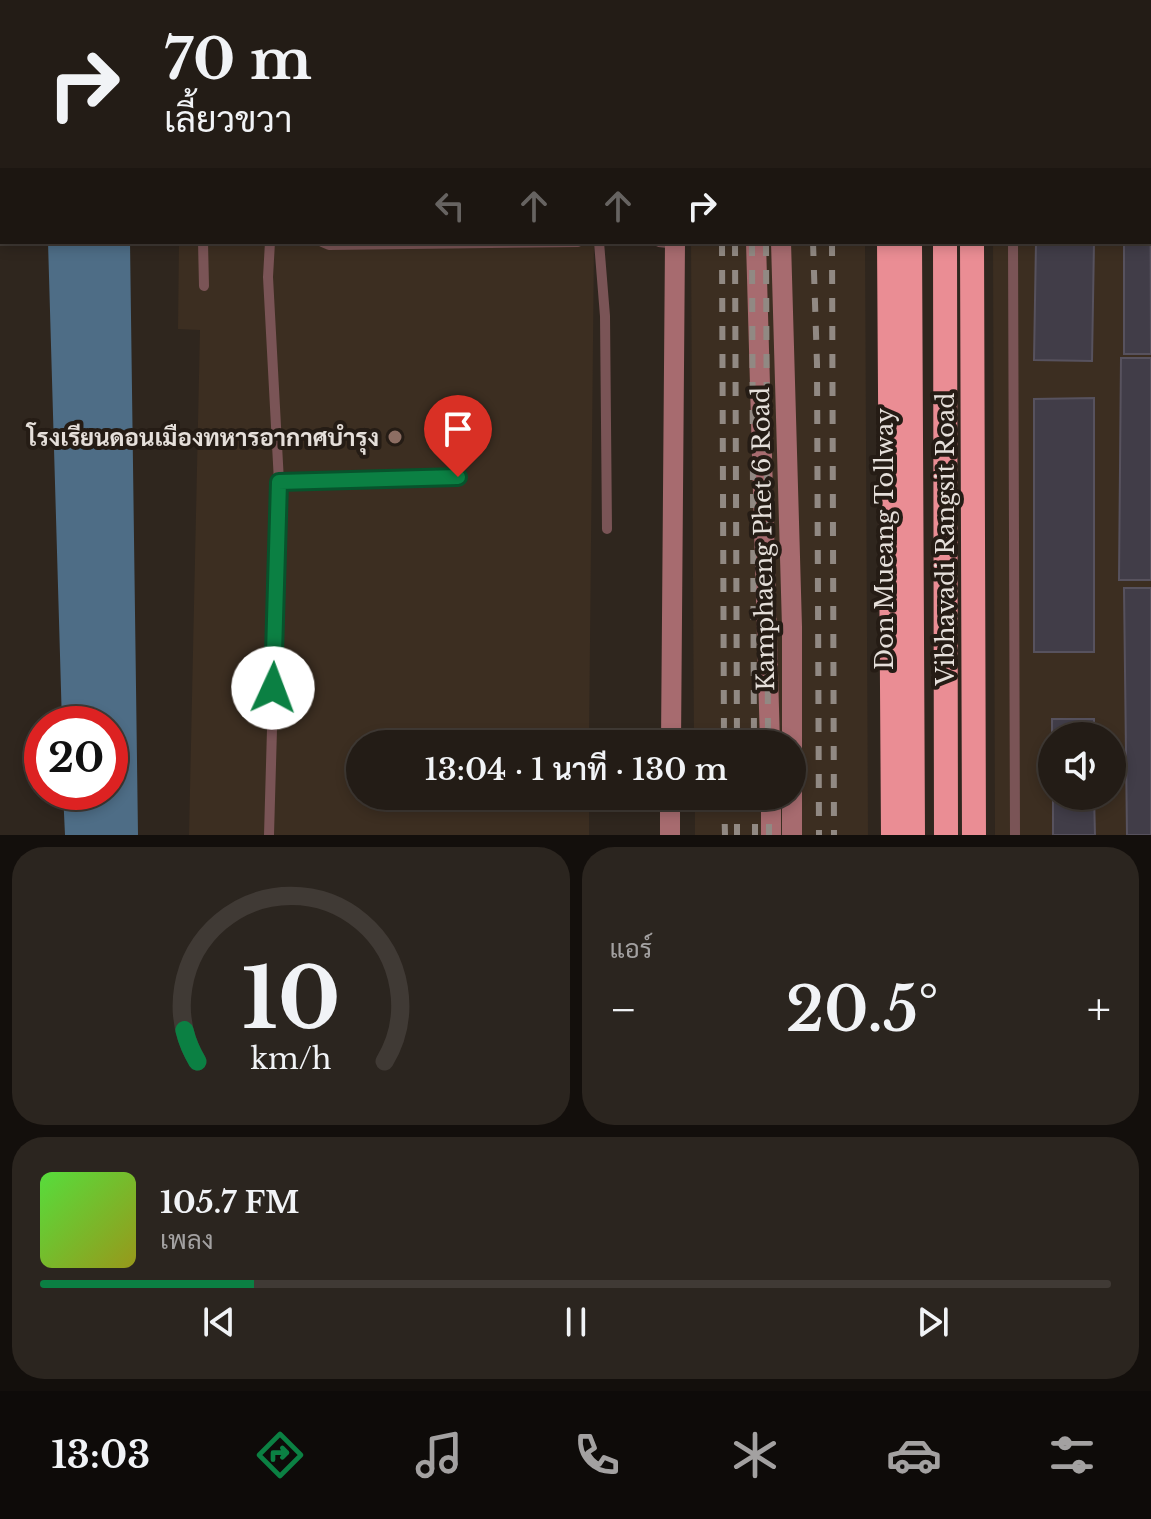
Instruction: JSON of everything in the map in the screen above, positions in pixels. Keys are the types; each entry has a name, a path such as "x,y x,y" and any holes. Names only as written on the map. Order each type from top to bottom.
{"highway":[{"path":"889,244 893,835"},
{"name":"Don Mueang Tollway","path":"910,244 913,835"},
{"path":"945,244 946,835"},
{"name":"Vibhavadi Rangsit Road","path":"972,244 974,835"}],"main road":[{"path":"670,244 672,730"},
{"name":"Kamphaeng Phet 6 Road","path":"756,244 770,730"},
{"name":"Kamphaeng Phet 6 Road","path":"781,244 792,627 792,835"},
{"path":"670,810 670,835"},
{"path":"771,810 771,835"}],"lane":[{"path":"203,244 204,286"},
{"path":"269,835 279,482 268,277 270,244"},
{"path":"327,244 412,244"},
{"path":"599,244 605,316 607,529"},
{"path":"1013,244 1015,835"},
{"path":"279,482 458,477"}],"shaded area":[{"name":"โรงเรียนดอนเมืองทหารอากาศบำรุง","path":"179,244 594,244 589,730 346,730 346,810 589,810 589,835 189,835 200,330 178,329"},
{"path":"691,244 865,244 868,835 695,835 695,810 806,810 806,730 694,730"},
{"path":"993,244 1151,244 1151,835 995,835"}],"water":[{"path":"48,244 130,244 138,835 65,835 64,810 128,810 128,706 61,706"}],"building":[{"path":"1036,244 1094,244 1092,361 1034,360"},
{"path":"1124,244 1151,244 1151,354 1124,354"},
{"path":"1121,358 1151,358 1151,580 1119,580"},
{"path":"1094,398 1094,652 1034,652 1034,399"},
{"path":"1124,588 1151,588 1151,835 1127,835"},
{"path":"1052,719 1094,719 1094,722 1052,722"},
{"path":"1053,810 1094,810 1095,835 1053,835"}],"railway":[{"path":"722,244 724,730"},
{"path":"735,244 737,730"},
{"path":"752,244 754,730"},
{"path":"766,244 768,730"},
{"path":"813,244 817,364 819,835"},
{"path":"832,244 834,835"},
{"path":"724,810 725,835"},
{"path":"737,810 737,835"},
{"path":"755,810 755,835"},
{"path":"769,810 769,835"}],"place":[{"name":"โรงเรียนดอนเมืองทหารอากาศบำรุง","path":"395,437"}],"route":[{"path":"273,688 279,482 458,477"}]}
